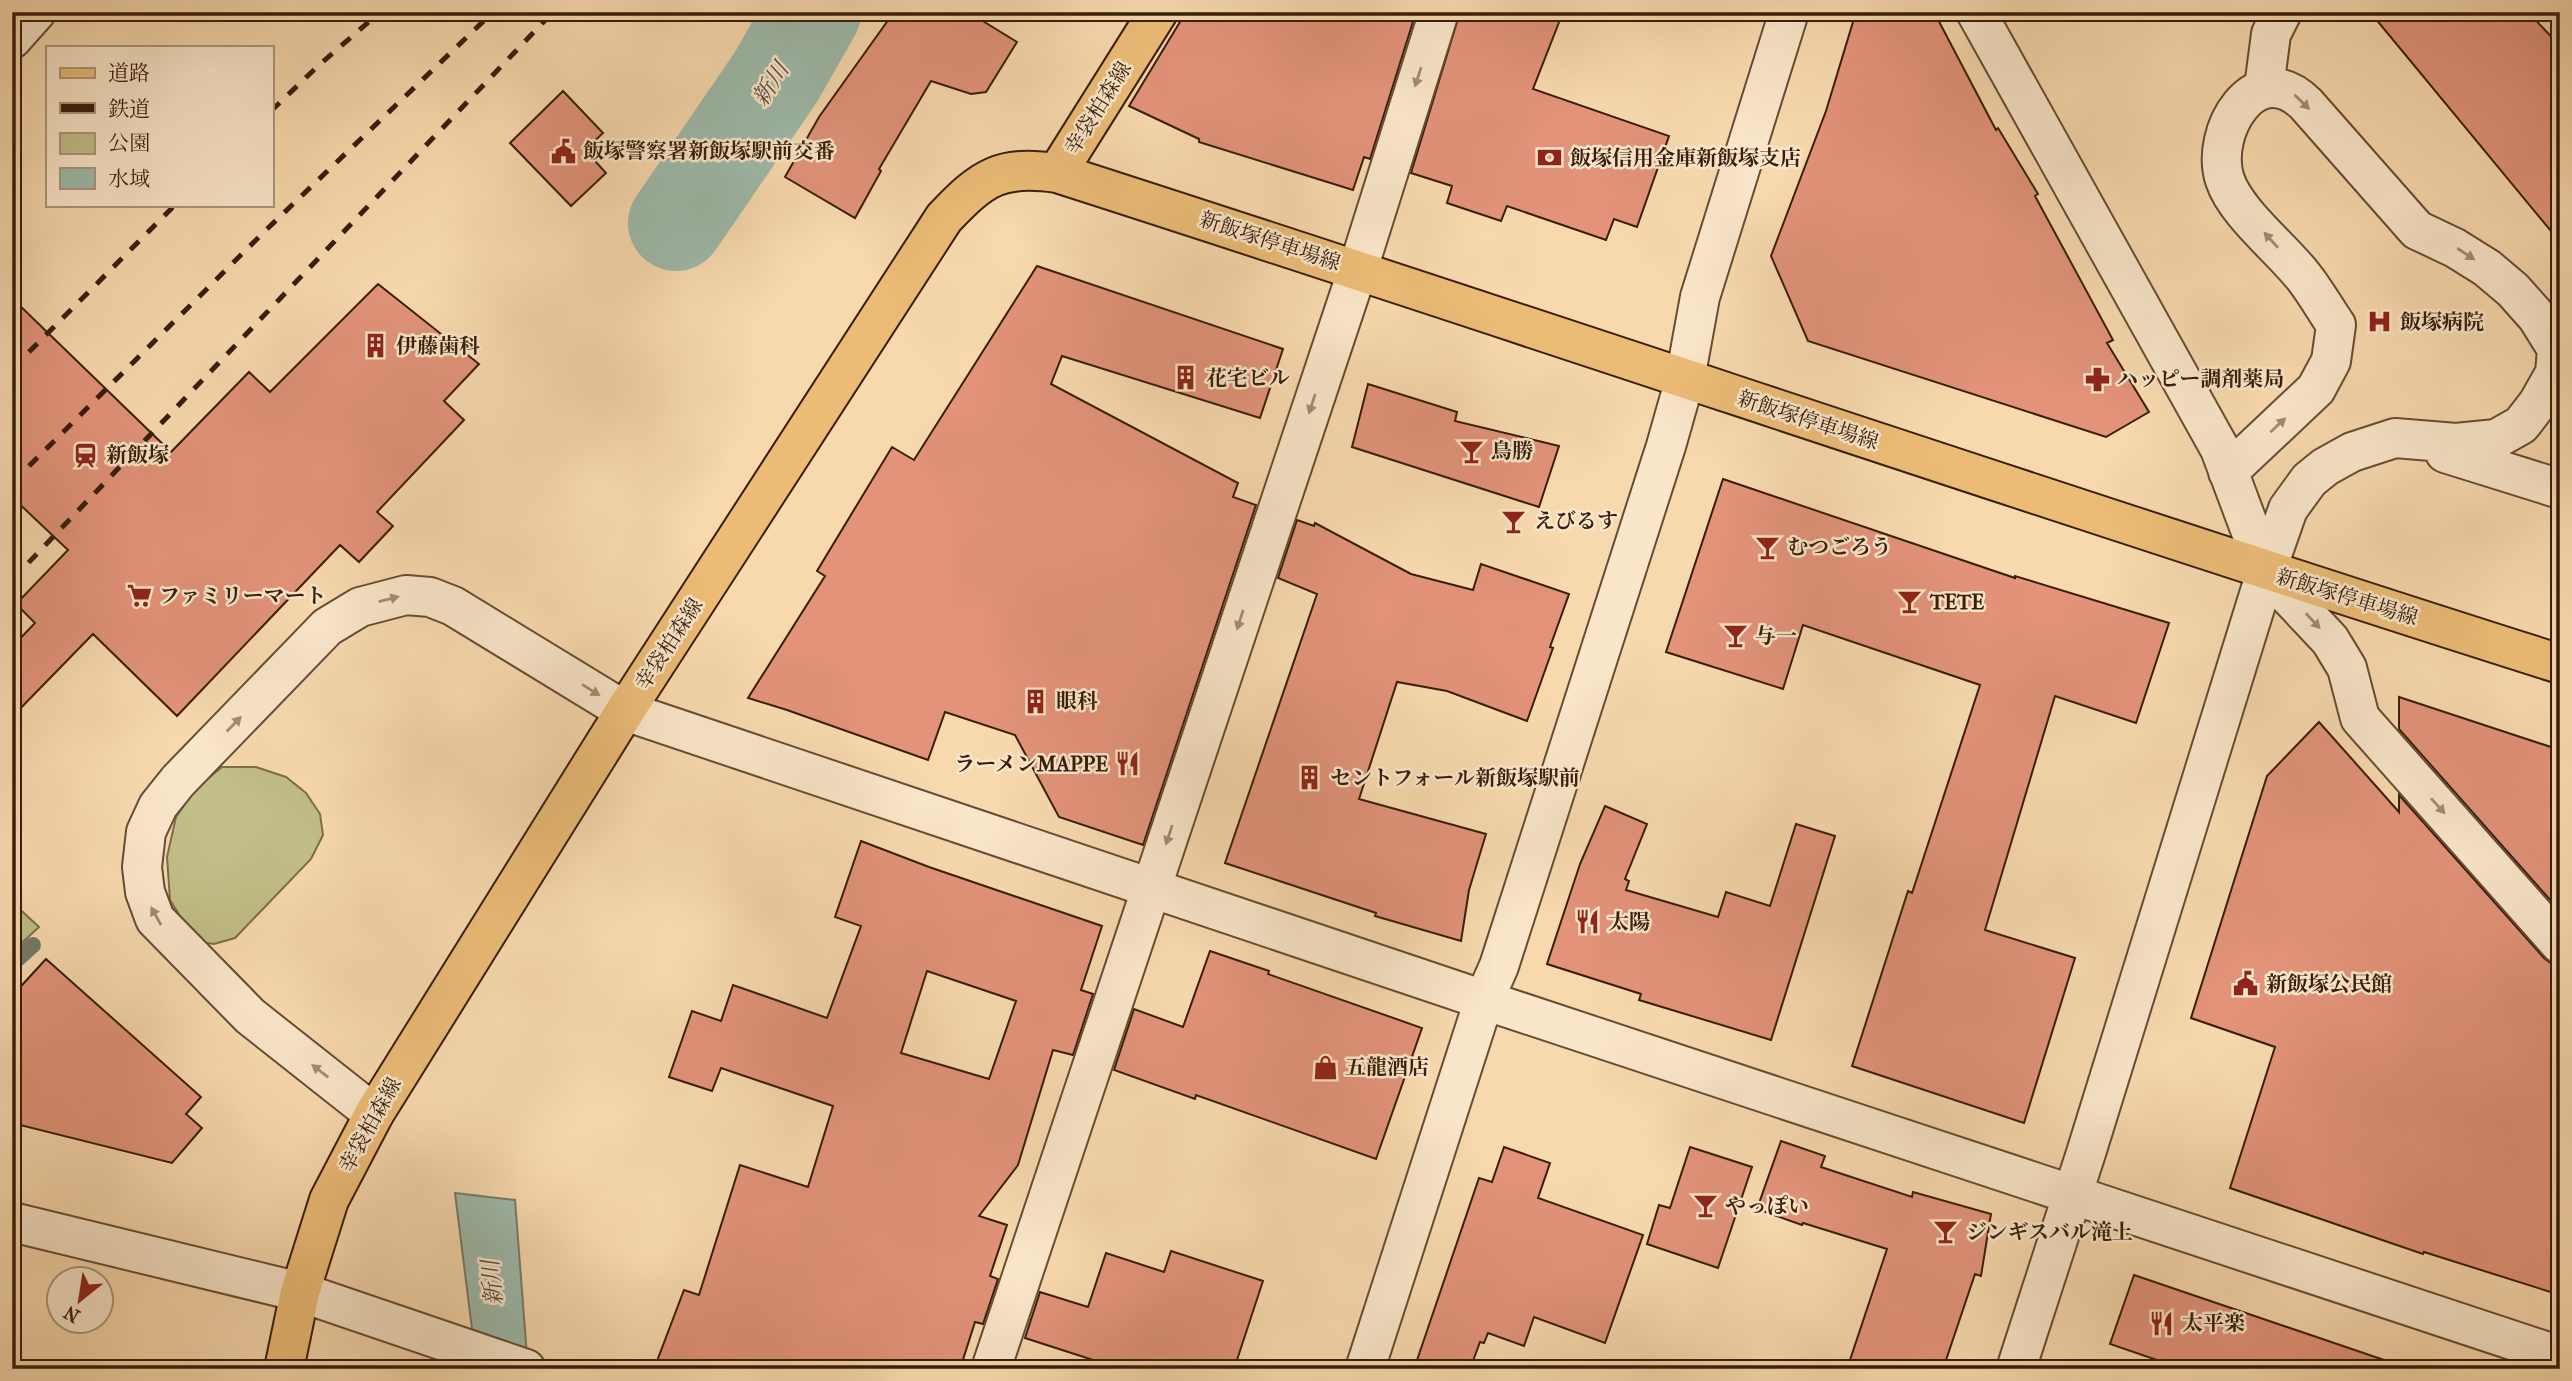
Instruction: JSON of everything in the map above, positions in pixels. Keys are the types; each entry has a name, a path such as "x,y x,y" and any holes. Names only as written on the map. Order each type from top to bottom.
{"main road":[{"name":"幸袋柏森線","path":"284,1369 300,1292 329,1200 374,1114 625,711 944,218 969,192 999,173 1026,169 1058,173 1158,12"},
{"name":"新飯塚停車場線","path":"1058,173 1358,269 2266,572 2560,664"}],"street":[{"path":"12,39 36,12"},
{"path":"991,1369 1358,269 1439,12"},
{"path":"1365,1369 1666,446 1685,379 1700,297 1789,12"},
{"path":"1976,12 2220,449 2266,572 2330,640 2347,668 2360,718 2560,944"},
{"path":"2264,88 2271,34 2282,12"},
{"path":"2016,1369 2288,509 2309,480 2325,467 2353,452 2395,438 2456,443 2496,439 2521,425 2538,403 2555,373 2558,350 2537,317 2513,290 2487,268 2455,247 2417,230 2296,94 2282,89 2264,88 2239,107 2222,142 2220,162 2226,183 2237,202 2304,277 2336,325 2331,361 2316,389 2228,471"},
{"path":"2395,438 2560,489"},
{"path":"374,1114 250,1016 155,919 145,892 142,867 146,832 158,806 178,781 327,627 360,607 406,595 430,597 453,606 625,711 1484,1000 2560,1356"},
{"path":"12,1222 300,1292 526,1369"}],"green space":[{"path":"222,767 256,767 286,777 306,793 320,814 323,835 311,859 235,938 214,944 200,942 193,937 170,900 167,857 176,817 195,789"},
{"path":"12,902 39,927 12,952"}],"water":[{"path":"781,12 834,12 704,228 661,200"},
{"path":"455,1193 515,1200 528,1369 477,1369"}],"building":[{"path":"894,12 968,12 1017,42 986,92 971,94 931,81 879,169 881,171 855,218 785,177 819,117"},
{"path":"1186,12 1416,12 1370,159 1364,157 1353,190 1199,142 1199,139 1129,106"},
{"name":"飯塚信用金庫新飯塚支店","path":"1460,12 1563,12 1533,89 1669,136 1637,227 1614,219 1606,240 1507,206 1501,221 1447,203 1452,186 1411,173"},
{"path":"1856,12 1934,12 1996,130 1998,128 2038,194 2035,196 2113,340 2107,343 2149,412 2106,437 1808,341 1771,256 1826,111"},
{"path":"2370,12 2528,12 2560,46 2560,242"},
{"path":"563,91 603,133 585,150 606,173 571,206 510,143"},
{"path":"1037,266 1283,349 1260,418 1062,356 1051,384 1238,483 1233,497 1256,505 1143,845 1059,817 1015,735 945,712 928,760 748,698 825,576 817,571 892,447 914,460"},
{"path":"378,284 479,364 444,401 464,420 377,512 393,526 359,562 340,545 177,716 93,634 12,717 12,647 35,623 16,604 68,550 12,497 12,298 171,452 249,372 270,392"},
{"path":"1368,384 1457,412 1455,421 1559,446 1539,507 1352,447"},
{"path":"1723,479 2015,578 2169,623 2136,723 2055,696 1985,930 2075,958 2024,1123 1852,1066 1908,891 1912,893 1980,685 1803,625 1783,689 1666,652"},
{"path":"1297,520 1314,526 1315,523 1411,574 1473,590 1481,564 1569,594 1527,721 1447,691 1397,682 1359,799 1486,834 1469,890 1461,941 1375,916 1376,913 1225,863 1317,594 1278,578"},
{"path":"2399,697 2560,750 2560,911 2399,729"},
{"path":"2319,722 2399,812 2399,795 2544,958 2552,964 2560,965 2560,1295 2424,1252 2423,1254 2230,1188 2275,1047 2191,1018 2267,776"},
{"path":"1605,806 1647,824 1625,879 1629,881 1626,890 1718,917 1726,892 1770,906 1796,824 1835,836 1771,1040 1639,1000 1641,994 1547,964 1580,864"},
{"path":"861,841 1102,926 1081,990 1093,994 1073,1055 1053,1050 1018,1165 979,1216 1007,1225 990,1276 998,1279 983,1324 975,1322 960,1369 654,1369 684,1290 699,1295 740,1165 808,1187 833,1106 721,1068 712,1091 669,1077 692,1011 721,1021 733,985 827,1018 861,926 835,917","holes":["927,971 1016,1001 989,1079 901,1053"]},
{"name":"五龍酒店","path":"1210,951 1422,1028 1376,1159 1196,1095 1195,1099 1114,1070 1134,1009 1183,1027"},
{"path":"46,959 201,1097 186,1114 202,1128 172,1163 12,1123 12,996"},
{"path":"1781,1141 1825,1156 1821,1167 1912,1197 1913,1192 1991,1214 1981,1276 1975,1274 1943,1369 1847,1369 1887,1249 1757,1209"},
{"path":"1504,1147 1550,1163 1538,1198 1643,1235 1605,1343 1534,1317 1524,1346 1488,1333 1484,1343 1480,1342 1470,1369 1414,1369 1479,1178 1492,1182"},
{"name":"やっぽい","path":"1690,1147 1752,1167 1718,1268 1647,1244 1659,1205 1670,1208"},
{"path":"1171,1251 1263,1281 1234,1369 1121,1369 1025,1338 1040,1292 1088,1307 1106,1253 1164,1272"},
{"path":"2134,1275 2387,1361 2386,1369 2183,1369 2110,1344"}],"waterway":[{"name":"新川","path":"676,223 776,77 813,12"},
{"path":"12,964 33,945"}],"railway":[{"path":"273,109 380,12"},
{"path":"12,483 266,230 493,12"},
{"path":"12,580 553,12"},
{"path":"12,369 174,206"}],"place":[{"name":"飯塚警察署新飯塚駅前交番","path":"563,151"},
{"name":"飯塚信用金庫新飯塚支店","path":"1550,158"},
{"name":"飯塚病院","path":"2380,322"},
{"name":"伊藤歯科","path":"376,346"},
{"name":"花宅ビル","path":"1186,378"},
{"name":"ハッピー調剤薬局","path":"2097,379"},
{"name":"鳥勝","path":"1471,451"},
{"name":"新飯塚","path":"86,455"},
{"name":"えびるす","path":"1514,521"},
{"name":"むつごろう","path":"1767,547"},
{"name":"ファミリーマート","path":"139,596"},
{"name":"TETE","path":"1910,602"},
{"name":"与一","path":"1735,636"},
{"name":"眼科","path":"1036,701"},
{"name":"ラーメンMAPPE","path":"1128,764"},
{"name":"セントフォール新飯塚駅前","path":"1310,778"},
{"name":"太陽","path":"1588,922"},
{"name":"新飯塚公民館","path":"2246,984"},
{"name":"五龍酒店","path":"1325,1067"},
{"name":"やっぽい","path":"1705,1206"},
{"name":"ジンギスバル滝上","path":"1946,1232"},
{"name":"太平楽","path":"2162,1323"}]}
